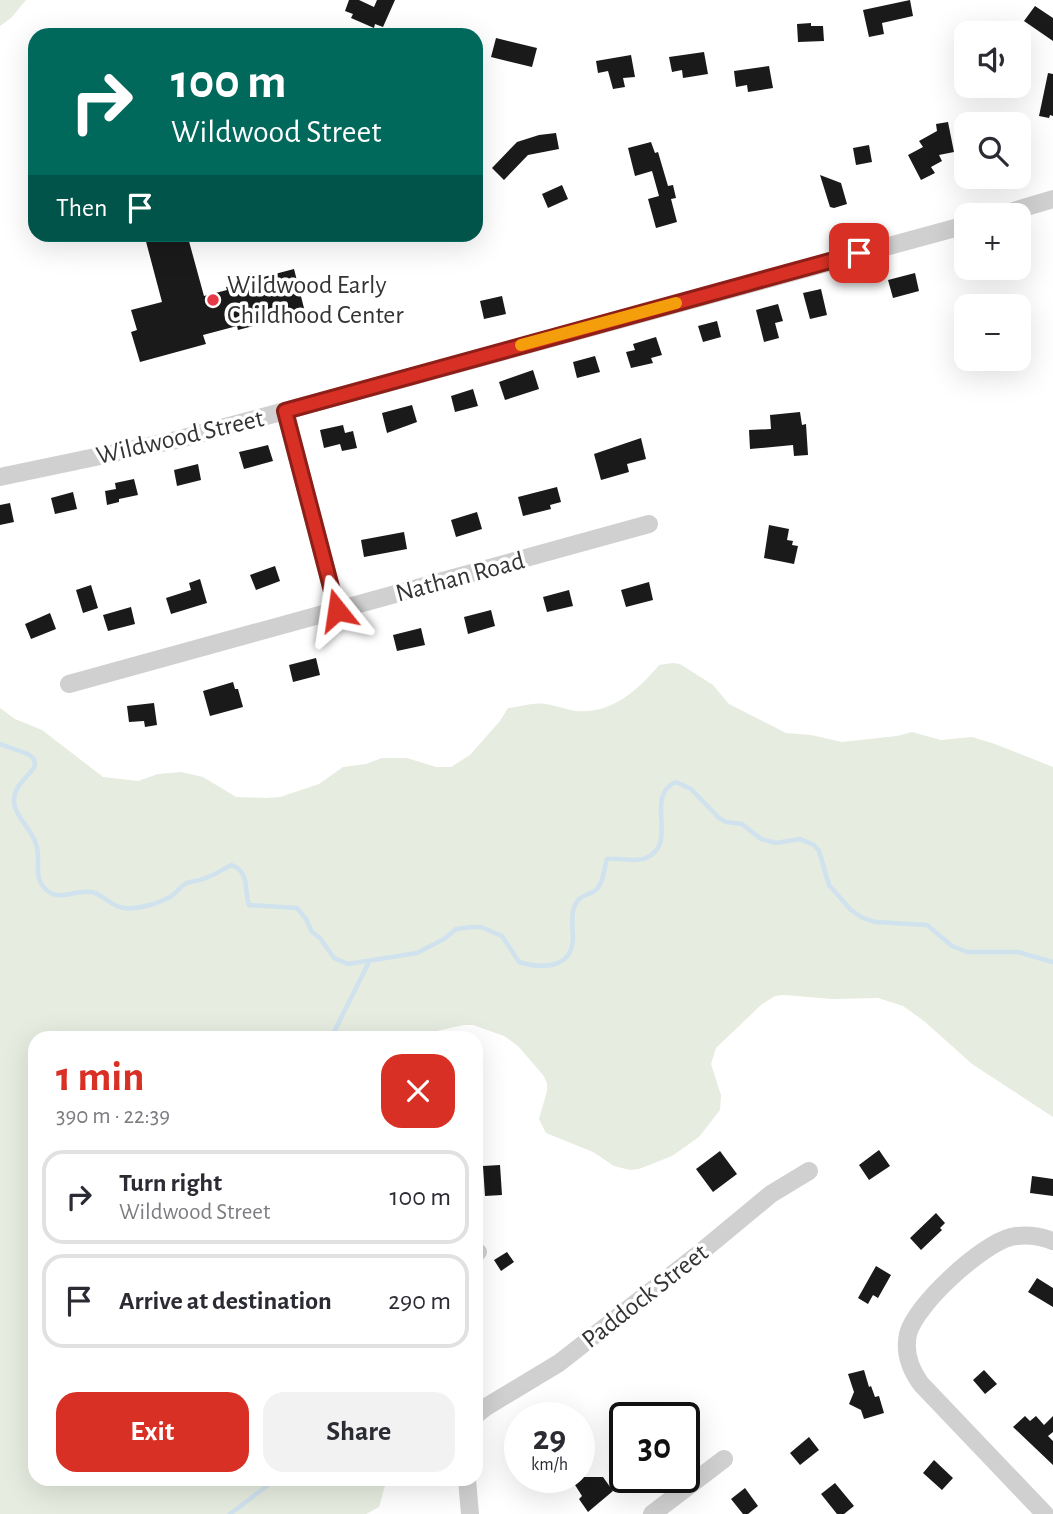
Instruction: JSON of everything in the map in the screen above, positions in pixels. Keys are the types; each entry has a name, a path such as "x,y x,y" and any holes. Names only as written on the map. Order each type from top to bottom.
{"street":[{"path":"1031,206 1053,199"},
{"name":"Wildwood Street","path":"0,477 172,441 954,228"},
{"path":"285,411 337,610"},
{"name":"Nathan Road","path":"69,684 649,524"},
{"name":"Paddock Street","path":"483,1409 559,1363 771,1194 809,1171"},
{"path":"1045,1514 921,1384 910,1366 907,1344 909,1329 921,1309 980,1252 1002,1240 1017,1236 1033,1236 1053,1241"},
{"path":"660,1512 724,1459"},
{"path":"468,1486 470,1514"}],"shaded area":[{"path":"0,0 26,0 11,18 0,26"},
{"path":"680,664 713,685 729,704 786,733 842,742 912,732 941,740 972,737 1053,767 1053,1117 972,1064 903,1006 878,998 832,999 784,995 775,996 761,1005 716,1048 711,1064 721,1095 720,1110 699,1137 672,1156 630,1170 614,1166 593,1152 546,1133 539,1119 547,1091 543,1075 518,1046 504,1036 473,1025 436,1031 28,1031 28,1486 385,1486 379,1507 366,1514 0,1514 0,708 15,719 42,730 103,777 138,781 158,774 181,772 203,777 236,797 266,798 280,797 319,784 343,767 366,764 382,758 407,758 436,767 451,767 470,755 508,708 541,704 577,711 602,709 633,691 659,665"}],"building":[{"path":"349,0 359,0 374,7 377,0 395,0 383,27 375,24 374,28 351,18 353,14 345,11"},
{"path":"910,0 913,16 882,23 884,34 869,37 863,10"},
{"path":"1035,6 1053,18 1053,41 1031,26 1031,21 1024,21"},
{"path":"811,23 811,26 823,26 824,41 798,42 797,24"},
{"path":"496,38 537,48 532,67 491,57"},
{"path":"704,52 708,74 683,78 682,70 672,72 669,57"},
{"path":"631,55 635,77 623,78 625,87 613,89 608,71 598,73 596,61"},
{"path":"769,66 773,88 748,92 747,85 736,87 734,71"},
{"path":"1048,73 1053,74 1053,116 1050,115 1049,118 1039,116"},
{"path":"948,122 954,152 939,155 942,161 931,167 935,173 921,180 908,155 923,147 919,141 937,131 936,124"},
{"path":"556,133 559,149 528,155 504,180 492,168 517,142"},
{"path":"651,142 655,153 658,152 668,186 673,185 676,198 671,199 677,222 656,228 648,199 659,196 652,171 635,176 628,148"},
{"path":"869,145 872,162 856,165 853,148"},
{"path":"820,175 841,183 847,204 830,207"},
{"path":"562,185 568,199 548,208 542,194"},
{"path":"146,242 189,242 204,296 227,290 226,287 294,269 305,312 238,330 237,326 203,335 206,344 140,362 131,332 137,330 131,310 162,302"},
{"path":"915,273 919,291 893,298 888,280"},
{"path":"821,289 827,315 810,319 803,293"},
{"path":"502,296 506,314 484,319 480,301"},
{"path":"778,304 783,321 775,323 779,338 764,342 756,310"},
{"path":"717,321 721,337 703,342 698,326"},
{"path":"656,337 662,355 651,358 653,363 631,368 626,352 635,350 633,344"},
{"path":"595,356 600,372 577,378 573,362"},
{"path":"533,370 539,389 505,400 499,382"},
{"path":"473,389 478,406 455,412 451,396"},
{"path":"412,405 417,422 387,433 382,413"},
{"path":"800,412 802,425 806,424 808,455 794,456 793,445 750,449 749,430 771,429 770,415"},
{"path":"343,425 345,433 353,431 357,448 342,451 340,444 324,448 320,430"},
{"path":"641,438 646,459 627,464 629,472 601,480 594,454"},
{"path":"268,445 273,461 244,469 239,452"},
{"path":"198,464 201,480 177,486 174,470"},
{"path":"134,479 138,495 107,505 105,491 116,489 115,483"},
{"path":"557,487 561,502 550,505 551,509 523,516 518,497"},
{"path":"73,492 77,509 55,514 51,498"},
{"path":"10,503 14,522 0,525 0,505"},
{"path":"477,512 482,529 456,537 451,520"},
{"path":"769,525 789,529 787,540 798,546 794,564 764,558"},
{"path":"404,532 407,549 364,557 361,540"},
{"path":"275,566 280,581 256,590 250,575"},
{"path":"200,579 207,603 171,614 166,598 191,590 189,583"},
{"path":"649,582 653,600 626,607 621,590"},
{"path":"91,585 98,608 83,613 76,590"},
{"path":"569,590 573,606 547,612 543,597"},
{"path":"131,607 135,624 108,631 103,615"},
{"path":"491,610 495,626 468,634 464,617"},
{"path":"50,613 56,629 31,639 25,624"},
{"path":"421,628 425,645 397,651 393,635"},
{"path":"316,658 320,675 293,682 289,665"},
{"path":"233,682 243,707 210,716 203,691"},
{"path":"154,703 157,725 145,727 144,721 129,722 127,706"},
{"path":"879,1150 890,1166 869,1180 859,1165"},
{"path":"720,1151 737,1174 713,1192 696,1169"},
{"path":"500,1165 502,1195 485,1196 483,1166"},
{"path":"1032,1176 1053,1179 1053,1196 1030,1193"},
{"path":"936,1213 945,1223 940,1228 942,1230 921,1250 910,1238"},
{"path":"507,1252 514,1262 501,1271 494,1260"},
{"path":"876,1266 891,1275 878,1298 873,1295 868,1304 858,1298"},
{"path":"1037,1278 1053,1288 1053,1307 1028,1292"},
{"path":"864,1370 869,1387 871,1386 875,1397 879,1396 884,1413 864,1419 861,1410 849,1404 854,1392 848,1374"},
{"path":"984,1370 997,1384 985,1394 973,1380"},
{"path":"1025,1416 1030,1421 1036,1416 1044,1425 1053,1416 1053,1432 1048,1436 1053,1441 1053,1465 1013,1427"},
{"path":"809,1437 819,1450 800,1465 790,1453"},
{"path":"934,1460 953,1478 942,1490 923,1473"},
{"path":"595,1477 603,1477 609,1485 611,1493 588,1512 579,1499 582,1496 580,1493 595,1493"},
{"path":"835,1483 854,1506 844,1514 837,1514 821,1494"},
{"path":"745,1488 758,1506 748,1514 743,1514 731,1499"}],"waterway":[{"path":"0,744 28,754 34,759 35,766 18,787 14,803 36,844 38,876 47,891 59,895 91,892 119,907 135,908 165,899 187,883 207,878 231,865 244,876 249,905 297,908 312,932 320,938 334,958 348,964 417,953 444,939 456,929 472,927 481,927 502,936 519,962 546,966 562,961 571,948 573,909 579,899 599,887 607,859 641,859 656,851 662,831 662,798 667,789 676,782 691,789 719,818 726,822 742,824 761,839 776,843 800,839 814,845 819,851 829,885 851,910 861,917 875,922 927,925 952,946 967,952 1018,952 1053,962"},
{"path":"334,1031 369,962"},
{"path":"230,1514 267,1486"}],"slow traffic":[{"path":"521,345 676,303"}],"place":[{"name":"Wildwood Early Childhood Center","path":"213,300"}],"route":[{"path":"337,610 285,411 859,253"}]}
